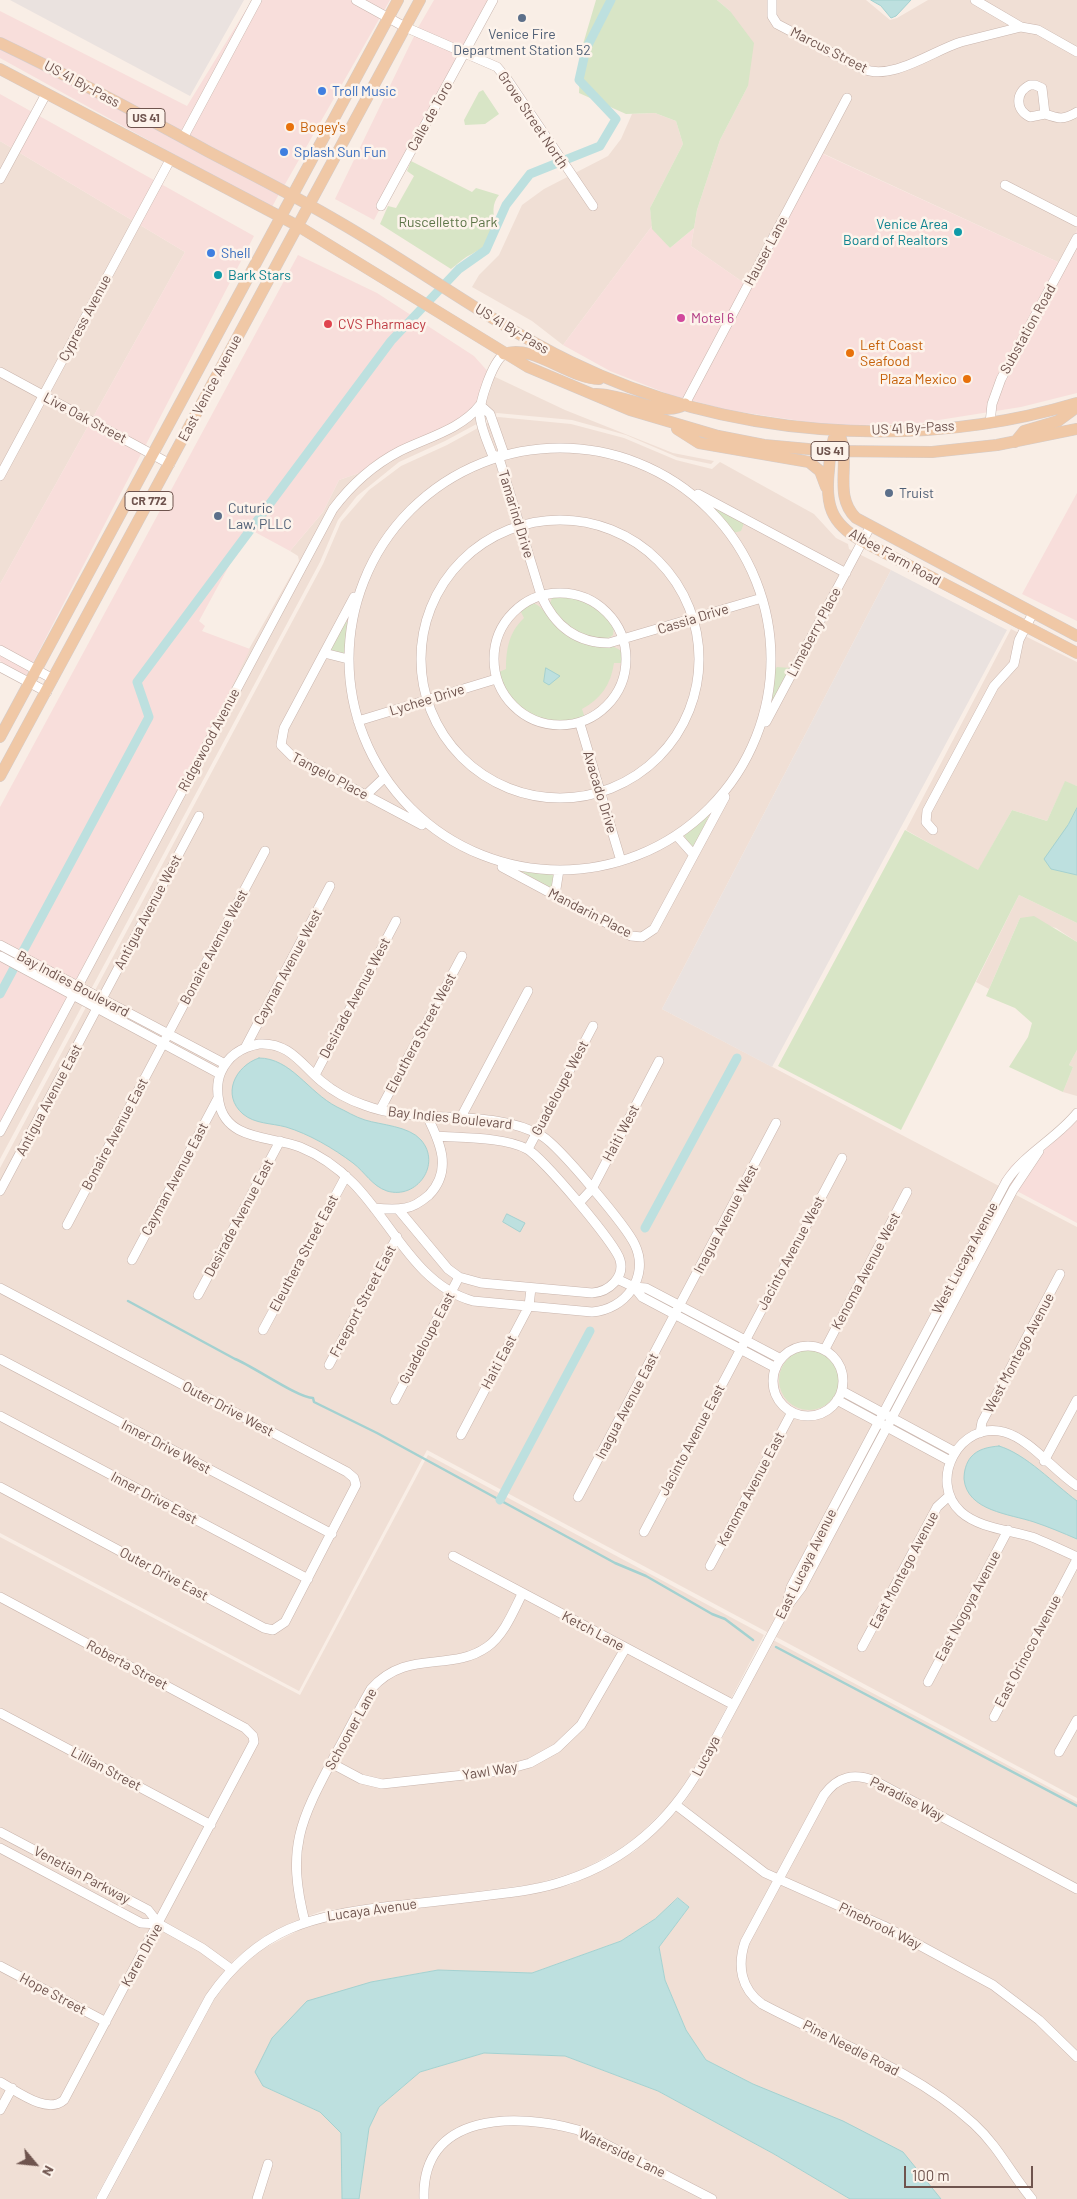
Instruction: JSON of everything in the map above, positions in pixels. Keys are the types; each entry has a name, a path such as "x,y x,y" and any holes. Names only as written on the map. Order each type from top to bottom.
{"main road":[{"name":"East Venice Avenue","path":"0,736 398,0"},
{"name":"East Venice Avenue","path":"0,776 420,0"},
{"name":"US 41 By-Pass","path":"0,43 291,195 554,353 608,379 645,393 685,404 768,422 837,430 901,431 990,423 1077,403"},
{"name":"US 41 By-Pass","path":"0,69 298,226 504,354 589,394 668,423 744,441 830,451 917,453 1015,442 1077,428"},
{"path":"504,354 526,352 587,378 608,379"},
{"path":"589,394 615,395 664,410 674,409 685,404"},
{"path":"1015,442 1024,431 1058,421 1077,407"},
{"path":"668,423 699,443 809,462 820,471 827,490"},
{"path":"1062,432 1077,424"},
{"name":"Albee Farm Road","path":"837,430 830,451 827,490 835,519 846,531 1026,628 1077,653"},
{"name":"Albee Farm Road","path":"837,430 845,452 845,501 853,516 870,527 1077,636"},
{"path":"949,587 957,573"}],"street":[{"path":"183,138 257,0"},
{"name":"Grove Street North","path":"356,0 405,27 491,63 501,71 593,206"},
{"name":"Calle de Toro","path":"381,206 493,0"},
{"name":"Marcus Street","path":"772,0 772,16 777,24 863,69 874,72 909,65 927,55 962,42 1021,27"},
{"path":"975,0 1021,27 1038,30 1076,52"},
{"path":"0,179 46,94"},
{"name":"Hauser Lane","path":"685,404 847,98"},
{"path":"1045,114 1059,119 1067,118 1077,112"},
{"name":"Cypress Avenue","path":"0,476 170,160"},
{"path":"1005,186 1077,222"},
{"name":"Substation Road","path":"990,423 992,404 1001,379 1077,238"},
{"path":"480,405 495,367 504,354"},
{"name":"Live Oak Street","path":"0,372 170,464"},
{"name":"Tamarind Drive","path":"480,405 480,418 492,454 499,458 541,595 555,621 574,636 598,642 624,640"},
{"name":"Ridgewood Avenue","path":"0,1132 333,509 347,492 372,469 402,450 459,423 480,405"},
{"path":"544,449 586,450 633,462 680,485 699,499 727,530 752,572 762,598 768,630 770,669 765,710 750,751 735,779 712,806 677,836 645,852 621,861 591,868 559,870 514,866 481,856 444,836 413,811 385,777 366,745 358,721 351,689 348,659 353,615 365,577 386,540 418,503 455,476 499,458 544,449"},
{"name":"Limeberry Place","path":"680,485 846,573 750,751"},
{"path":"550,521 578,522 607,528 624,536 642,547 664,568 681,593 692,619 697,646 697,673 692,700 682,725 667,748 648,767 626,782 601,792 573,798 545,797 517,791 491,780 476,770 455,750 435,721 427,699 421,668 422,646 428,616 438,592 456,567 476,549 499,535 520,526 550,521"},
{"path":"846,573 870,527"},
{"name":"Tangelo Place","path":"365,577 284,728 281,746 292,756 444,836"},
{"path":"567,593 591,601 611,616 624,640 626,666 618,690 600,712 580,724 554,726 529,719 508,702 496,679 494,652 502,628 517,608 541,595 567,593"},
{"name":"Cassia Drive","path":"624,640 762,598"},
{"path":"933,830 926,822 927,811 994,686 1014,664 1019,640 1033,613"},
{"path":"0,650 53,679"},
{"path":"324,653 348,659"},
{"path":"0,667 46,692"},
{"name":"Lychee Drive","path":"358,721 496,679"},
{"name":"Avacado Drive","path":"580,724 621,861"},
{"path":"366,795 385,777"},
{"name":"Mandarin Place","path":"481,856 630,936 642,937 654,929 735,779"},
{"name":"Antigua Avenue West","path":"100,1004 199,816"},
{"path":"677,836 693,854"},
{"name":"Bonaire Avenue West","path":"163,1043 265,852"},
{"path":"556,895 559,870"},
{"name":"Cayman Avenue West","path":"245,1048 330,886"},
{"name":"Desirade Avenue West","path":"315,1075 396,921"},
{"name":"Bay Indies Boulevard","path":"1,949 100,1004 168,1034 225,1064"},
{"name":"Eleuthera Street West","path":"380,1110 462,956"},
{"path":"460,1119 528,991"},
{"name":"Bay Indies Boulevard","path":"100,1004 163,1043 220,1074"},
{"name":"Antigua Avenue East","path":"0,1191 100,1004"},
{"name":"Guadeloupe West","path":"528,1149 593,1026"},
{"name":"Bonaire Avenue East","path":"66,1225 163,1043"},
{"name":"Bay Indies Boulevard","path":"245,1048 263,1044 283,1047 341,1095 380,1110 508,1123 536,1133 557,1148 592,1189 635,1245 640,1268 634,1287"},
{"path":"245,1048 235,1053 225,1064 220,1074 218,1098 223,1114 237,1129 252,1136 280,1141 310,1151 346,1176 426,1272 451,1294 473,1301 601,1312 622,1302 634,1287"},
{"name":"Haiti West","path":"579,1203 592,1189 659,1061"},
{"name":"Cayman Avenue East","path":"132,1260 218,1098"},
{"name":"West Lucaya Avenue","path":"885,1421 920,1343 1000,1193 1024,1159 1064,1128 1077,1113"},
{"path":"374,1208 398,1209 418,1204 437,1184 443,1161 436,1136 427,1116"},
{"name":"Inagua Avenue West","path":"675,1315 776,1123"},
{"name":"Bay Indies Boulevard","path":"436,1136 506,1143 528,1149 546,1164 618,1254 621,1265 617,1279"},
{"name":"Desirade Avenue East","path":"198,1295 280,1141"},
{"path":"885,1421 929,1348 1008,1198 1026,1169 1047,1141"},
{"name":"Jacinto Avenue West","path":"743,1344 842,1158"},
{"name":"Eleuthera Street East","path":"263,1330 346,1176"},
{"name":"Kenoma Avenue West","path":"824,1349 907,1192"},
{"path":"1000,1193 1008,1198"},
{"path":"398,1209 443,1264 459,1277 481,1283 596,1293 607,1289 617,1279 634,1287 646,1288 680,1306 743,1344 776,1368"},
{"name":"Freeport Street East","path":"330,1365 397,1237"},
{"path":"960,1269 968,1273"},
{"name":"West Montego Avenue","path":"980,1433 982,1422 1060,1274"},
{"name":"Guadeloupe East","path":"395,1400 459,1277"},
{"path":"634,1287 642,1297 675,1315 781,1359"},
{"name":"Outer Drive West","path":"0,1288 350,1474 355,1480 355,1488 308,1580"},
{"name":"Haiti East","path":"461,1435 529,1306 531,1288"},
{"name":"Inagua Avenue East","path":"578,1497 675,1315"},
{"path":"920,1343 929,1348"},
{"name":"Jacinto Avenue East","path":"644,1532 743,1344"},
{"path":"809,1345 824,1349 839,1362 844,1382 842,1391 837,1400 825,1412 808,1416 792,1412 784,1406 776,1393 773,1378 776,1368 781,1359 793,1349 809,1345"},
{"name":"Inner Drive West","path":"0,1359 332,1534"},
{"path":"842,1391 885,1421"},
{"path":"837,1400 885,1421 953,1457"},
{"path":"1044,1461 1077,1400"},
{"name":"Kenoma Avenue East","path":"710,1566 792,1412"},
{"name":"Inner Drive East","path":"0,1416 308,1580"},
{"name":"East Lucaya Avenue","path":"734,1705 786,1608 789,1592 816,1539 853,1481 885,1421"},
{"path":"1077,1486 1044,1461 1026,1444 1012,1435 993,1431 980,1433 969,1439 953,1457 947,1481 949,1496 957,1508 966,1516 979,1522 1049,1544 1077,1558"},
{"path":"786,1608 798,1595 825,1544 853,1481"},
{"name":"Outer Drive East","path":"0,1487 269,1630 278,1628 285,1622 308,1580"},
{"name":"East Montego Avenue","path":"862,1648 937,1507 949,1496"},
{"name":"East Nogoya Avenue","path":"928,1682 1008,1530"},
{"path":"816,1539 825,1544"},
{"name":"Ketch Lane","path":"453,1556 625,1649 734,1705"},
{"name":"East Orinoco Avenue","path":"994,1717 1077,1558"},
{"name":"Schooner Lane","path":"305,1922 296,1876 298,1844 305,1812 367,1696 378,1682 392,1671 408,1665 459,1658 482,1650 501,1633 522,1594"},
{"name":"Roberta Street","path":"0,1598 245,1728 253,1736"},
{"name":"Yawl Way","path":"331,1763 361,1779 382,1784 501,1771 530,1763 557,1748 581,1725 625,1649"},
{"name":"Lucaya","path":"676,1805 697,1774 734,1705"},
{"name":"Lillian Street","path":"0,1713 212,1825"},
{"path":"1060,1752 1077,1720"},
{"name":"Karen Drive","path":"12,2088 45,2105 54,2106 64,2100 252,1749 253,1736"},
{"name":"Paradise Way","path":"779,1880 824,1794 835,1782 854,1776 875,1781 1077,1889"},
{"name":"Pinebrook Way","path":"676,1805 746,1861 779,1880 884,1926 978,1976 1026,2008 1077,2056"},
{"name":"Lucaya Avenue","path":"101,2199 203,2009 231,1969 267,1941 305,1922 340,1912 517,1892 568,1880 598,1867 632,1847 650,1832 676,1805"},
{"name":"Venetian Parkway","path":"0,1832 148,1910 159,1924 194,1944 231,1969"},
{"name":"Venetian Parkway","path":"0,1848 141,1923 159,1924"},
{"path":"28,1863 35,1850"},
{"name":"Pine Needle Road","path":"779,1880 742,1952 742,1977 751,1994 762,2004 845,2043 911,2078 942,2097 974,2124 991,2142 1032,2199"},
{"name":"Hope Street","path":"0,1966 106,2022"},
{"path":"0,2082 12,2088 0,2110"},
{"name":"Waterside Lane","path":"424,2199 428,2170 439,2149 447,2140 469,2127 507,2120 540,2122 578,2130 712,2199"},
{"path":"257,2199 268,2164"}],"shaded area":[{"path":"10,0 244,0 190,96"},
{"path":"252,0 390,0 284,186 0,38 0,11 187,106"},
{"path":"434,0 493,0 417,137 374,220 335,199 419,26"},
{"path":"717,0 866,0 890,20 928,0 1077,0 1077,230 1060,263 822,153 747,285 691,246 697,210 720,140 748,86 730,11"},
{"path":"0,48 56,75 279,194 272,207 0,58"},
{"path":"0,94 254,236 25,678 0,661 0,584 185,252 0,141"},
{"path":"655,113 676,121 683,144 650,208 652,226 563,345 532,321 472,287 479,275 499,255 522,205 544,189 608,156 621,139 632,114"},
{"path":"0,141 185,252 0,584"},
{"path":"821,153 1060,263 1077,230 1077,393 1021,407 920,423 834,426 727,410 668,394 610,371 563,345 652,226 670,248 694,228 691,246 747,285"},
{"path":"298,255 377,293 474,356 491,375 469,416 379,466 339,480 323,512 290,551 253,531 248,531 199,621 205,626 202,631 250,649 164,828 0,1124 0,807"},
{"path":"491,375 565,410 673,453 714,461 711,464 677,457 626,435 572,420 497,413 445,441 399,462 357,496 338,520 320,562 0,1159 0,1124 164,828 249,649 299,561 298,556 290,551 323,512 339,480 379,466"},
{"path":"498,417 571,424 624,438 676,460 712,469 720,462 814,514 836,538 848,544 849,549 891,570 662,1009 1077,1227 1077,1798 427,1450 299,1691 0,1533 0,1168 323,564 341,522 369,490 401,466 447,445"},
{"path":"1077,493 1077,621 1022,594"},
{"path":"891,570 1007,630 772,1067 662,1009"},
{"path":"1011,629 1077,662 1077,786 1065,782 1047,821 1012,810 978,871 906,830"},
{"path":"1019,895 1077,923 1077,942 1056,928 1020,918 989,989 976,982"},
{"path":"1077,1050 1077,1096 1063,1092 1073,1067 1069,1065"},
{"path":"1077,1112 1077,1223 1000,1182 1011,1166"},
{"path":"428,1455 764,1635 696,1766 672,1802 638,1836 618,1850 582,1870 535,1884 322,1911 290,1923 264,1937 235,1959 206,1994 95,2199 0,2199 0,1537 300,1695"},
{"path":"773,1640 1077,1802 1077,2050 1042,2016 996,1981 886,1922 767,1869 683,1804 705,1771"},
{"path":"677,1811 762,1877 882,1930 991,1989 1036,2023 1064,2049 1077,2063 1077,2199 941,2199 934,2191 753,2084 706,2060 686,2030 665,1980 659,1947 689,1907 678,1898 655,1919 621,1941 532,1973 437,1970 371,1982 263,2086 320,2112 341,2133 342,2199 107,2199 214,2000 235,1972 261,1950 307,1926 342,1917 519,1896 570,1885 601,1871 635,1851"},
{"path":"484,2053 565,2056 658,2091 774,2154 850,2199 359,2199 369,2128 379,2107 420,2072"}],"green space":[{"path":"596,0 717,0 730,11 754,43 748,86 720,140 697,210 694,228 670,248 652,229 650,208 683,144 676,121 655,113 626,114 579,93 581,51"},
{"path":"483,90 499,114 485,124 465,125 464,120 479,92"},
{"name":"Ruscelletto Park","path":"411,161 472,192 476,188 499,195 494,205 497,224 492,240 451,269 380,224 388,206 396,208 414,176 407,171"},
{"path":"713,506 744,523 741,531 733,533"},
{"path":"558,596 574,598 597,608 614,627 613,635 608,638 594,639 568,627 557,616 550,603 552,598"},
{"path":"532,603 540,607 564,634 569,637 582,642 610,646 621,651 623,663 614,663 608,684 600,696 582,709 585,718 571,721 543,719 520,707 504,686 499,672 506,669 509,641 515,629 524,618 520,610"},
{"path":"346,621 348,624 345,652 342,654 330,650"},
{"path":"777,667 790,668 771,703 773,671"},
{"path":"1065,781 1077,786 1077,808 1068,825 1074,875 1077,875 1077,923 1019,895 901,1130 778,1066 905,830 978,870 1012,810 1047,821"},
{"path":"711,811 695,845 691,847 684,835"},
{"path":"519,870 552,874 554,876 552,889"},
{"path":"1034,916 1077,942 1077,1050 1069,1065 1073,1067 1063,1092 1009,1067 1028,1037 1032,1023 1015,1008 986,996 1020,918"},
{"path":"803,1350 815,1350 826,1355 834,1363 839,1374 837,1392 826,1405 815,1410 803,1410 792,1405 784,1397 779,1386 779,1374 784,1363 792,1355"}],"water":[{"path":"871,0 911,0 896,16 891,18 881,6"},
{"path":"546,668 560,676 549,685 544,682"},
{"path":"1077,808 1077,875 1051,869 1044,859 1068,825"},
{"path":"259,1058 270,1059 281,1064 327,1101 354,1116 402,1129 416,1135 427,1149 429,1159 423,1178 408,1190 398,1192 387,1191 373,1182 353,1163 321,1142 295,1130 258,1121 243,1114 236,1106 233,1098 234,1082 243,1067"},
{"path":"507,1214 525,1223 520,1232 503,1222"},
{"path":"999,1446 1029,1462 1077,1501 1077,1539 1034,1522 991,1510 973,1498 967,1490 964,1479 968,1462 980,1450"},
{"path":"678,1898 689,1907 659,1947 665,1980 686,2030 706,2060 753,2084 843,2121 903,2152 941,2199 850,2199 774,2154 658,2091 565,2056 484,2053 420,2072 379,2107 369,2128 359,2199 342,2199 341,2133 320,2112 263,2086 255,2072 272,2038 307,2001 371,1982 438,1970 532,1973 621,1941 655,1919"}],"waterway":[{"path":"0,994 149,717 137,682 391,341 459,269 486,250 506,205 530,174 600,146 616,119 579,80 586,49 611,0"},
{"path":"645,1228 737,1058"},
{"path":"128,1301 286,1388 313,1398 314,1402 377,1433 615,1563 646,1576 712,1614 725,1619 753,1640"},
{"path":"500,1500 590,1331"},
{"path":"776,1647 1077,1806"}],"place":[{"name":"Venice Fire Department Station 52","path":"522,18"},
{"name":"Troll Music","path":"322,91"},
{"name":"Bogey's","path":"290,127"},
{"name":"Splash Sun Fun","path":"284,152"},
{"name":"Venice Area Board of Realtors","path":"958,232"},
{"name":"Shell","path":"211,253"},
{"name":"Bark Stars","path":"218,275"},
{"name":"Motel 6","path":"681,318"},
{"name":"CVS Pharmacy","path":"328,324"},
{"name":"Left Coast Seafood","path":"850,353"},
{"name":"Plaza Mexico","path":"967,379"},
{"name":"Truist","path":"889,493"},
{"name":"Cuturic Law, PLLC","path":"218,516"}]}
